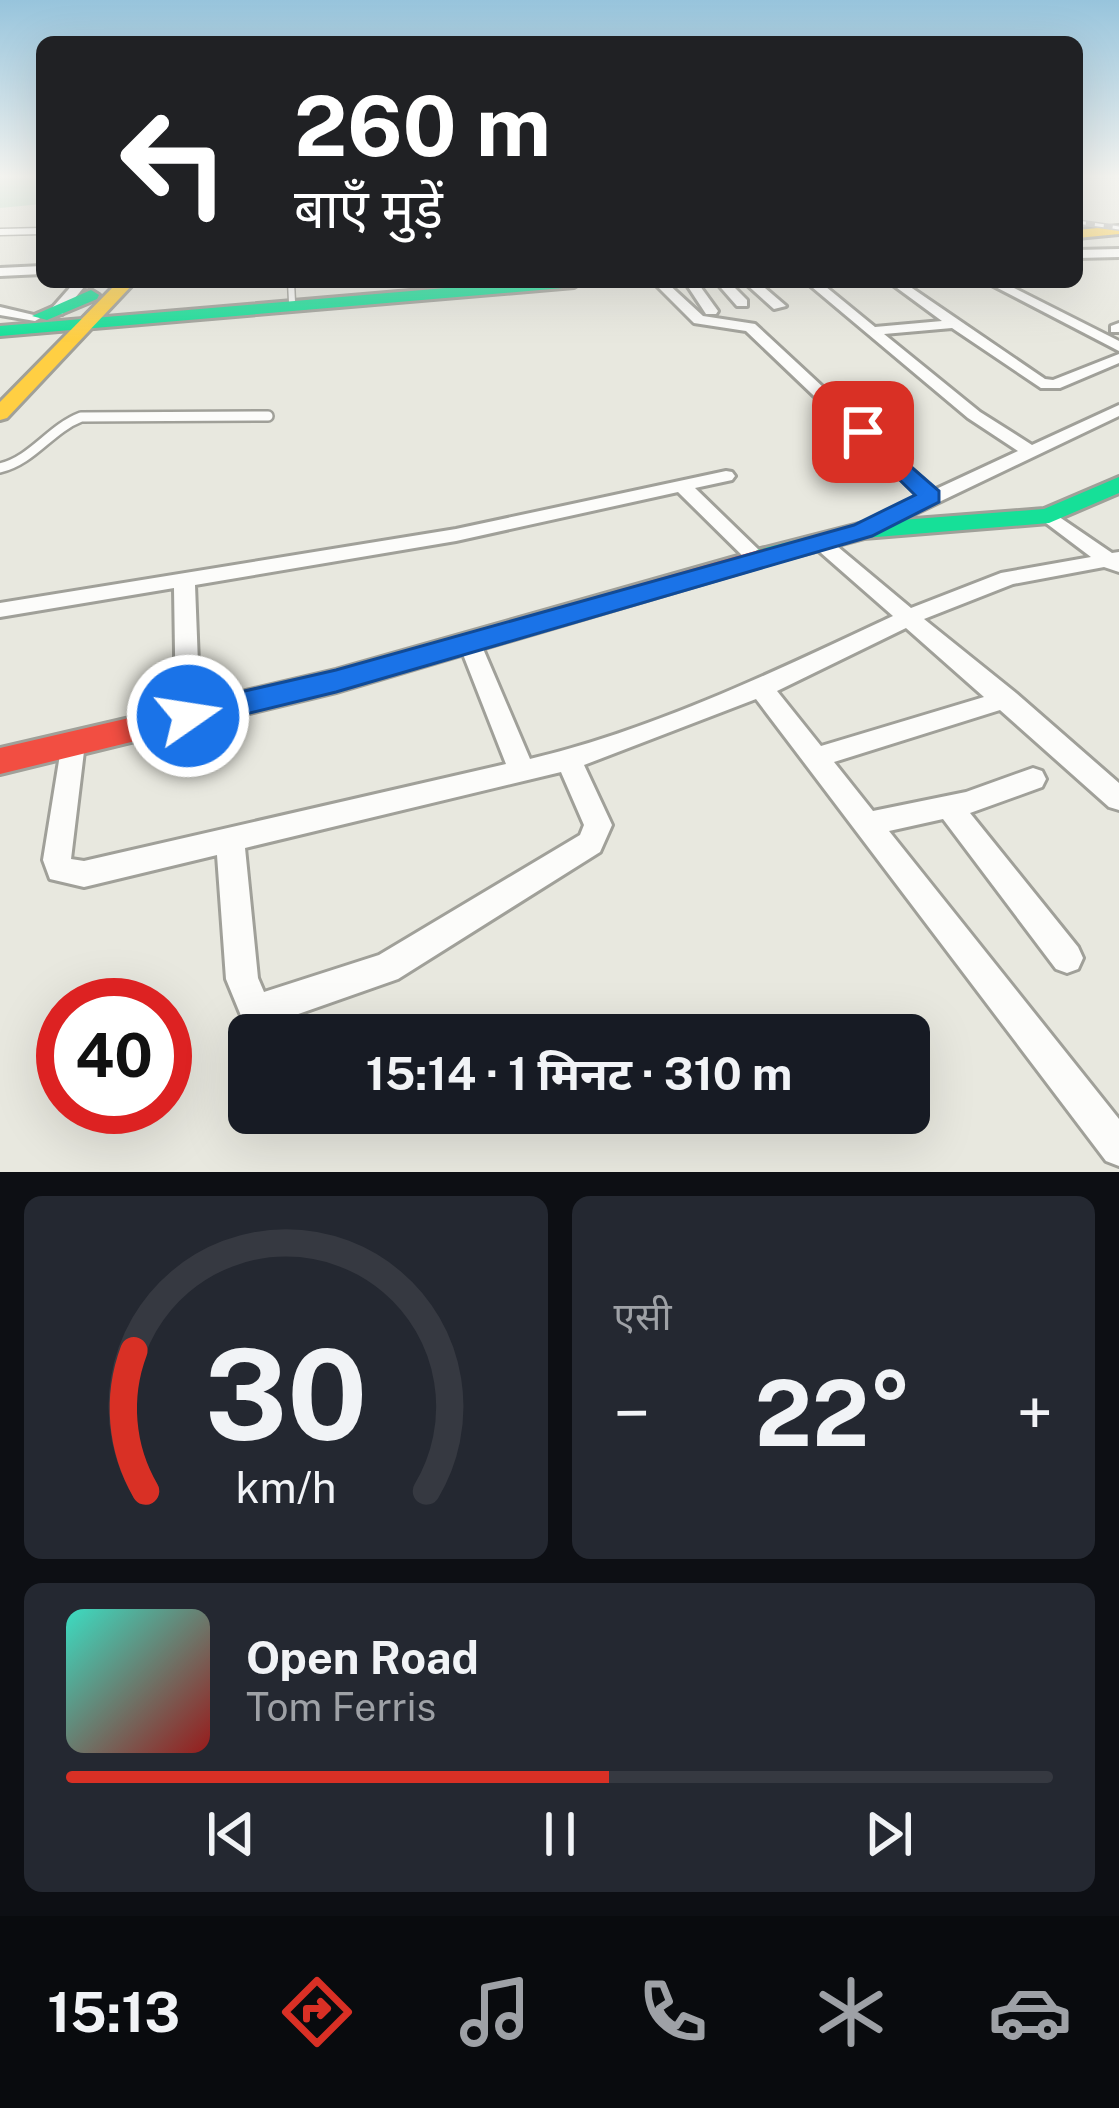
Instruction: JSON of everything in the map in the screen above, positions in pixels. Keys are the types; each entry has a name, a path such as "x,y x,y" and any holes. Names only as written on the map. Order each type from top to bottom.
{"main road":[{"path":"1083,247 1117,245"},
{"path":"33,359 21,342 52,315 113,288"},
{"path":"52,315 291,292 465,288"},
{"path":"52,315 130,320 429,290"},
{"path":"0,389 33,359 52,315"},
{"path":"0,414 52,315"},
{"path":"0,760 470,644 819,541 863,531 1049,516 1119,484"}],"street":[{"path":"1083,249 1119,270"},
{"path":"0,272 36,270"},
{"path":"0,286 16,271"},
{"path":"665,288 699,320 750,327 931,496"},
{"path":"695,288 711,311"},
{"path":"728,288 742,303"},
{"path":"757,288 779,306"},
{"path":"820,288 974,415 1028,450"},
{"path":"903,288 1041,383 1054,385 1119,358"},
{"path":"1004,288 1119,347"},
{"path":"876,331 952,325"},
{"path":"863,531 1119,410"},
{"path":"0,610 184,583 541,519 726,476"},
{"path":"682,486 758,560"},
{"path":"1049,516 1116,562"},
{"path":"819,541 1119,799"},
{"path":"72,743 60,870 84,874 569,760 761,688 911,616 1025,574 1116,562"},
{"path":"184,583 188,716"},
{"path":"470,644 522,772"},
{"path":"761,688 1119,1148"},
{"path":"815,758 1007,699"},
{"path":"230,839 242,980 254,1006 267,1009 387,968 590,843 598,825 569,760"},
{"path":"867,824 948,806 1033,779"},
{"path":"948,806 1067,958"}],"lane":[{"path":"0,232 36,231"},
{"path":"0,468 22,462 62,424 81,417 268,416"}],"traffic: fast":[{"path":"0,331 504,288"},
{"path":"41,316 91,295"},
{"path":"766,556 863,531 1049,516 1119,484"}],"traffic: slow":[{"path":"1083,233 1119,230"},
{"path":"0,414 121,288"}],"traffic: jam":[{"path":"0,761 336,681 766,556"}],"route":[{"path":"188,716 336,681 863,531 931,496 863,432"}]}
